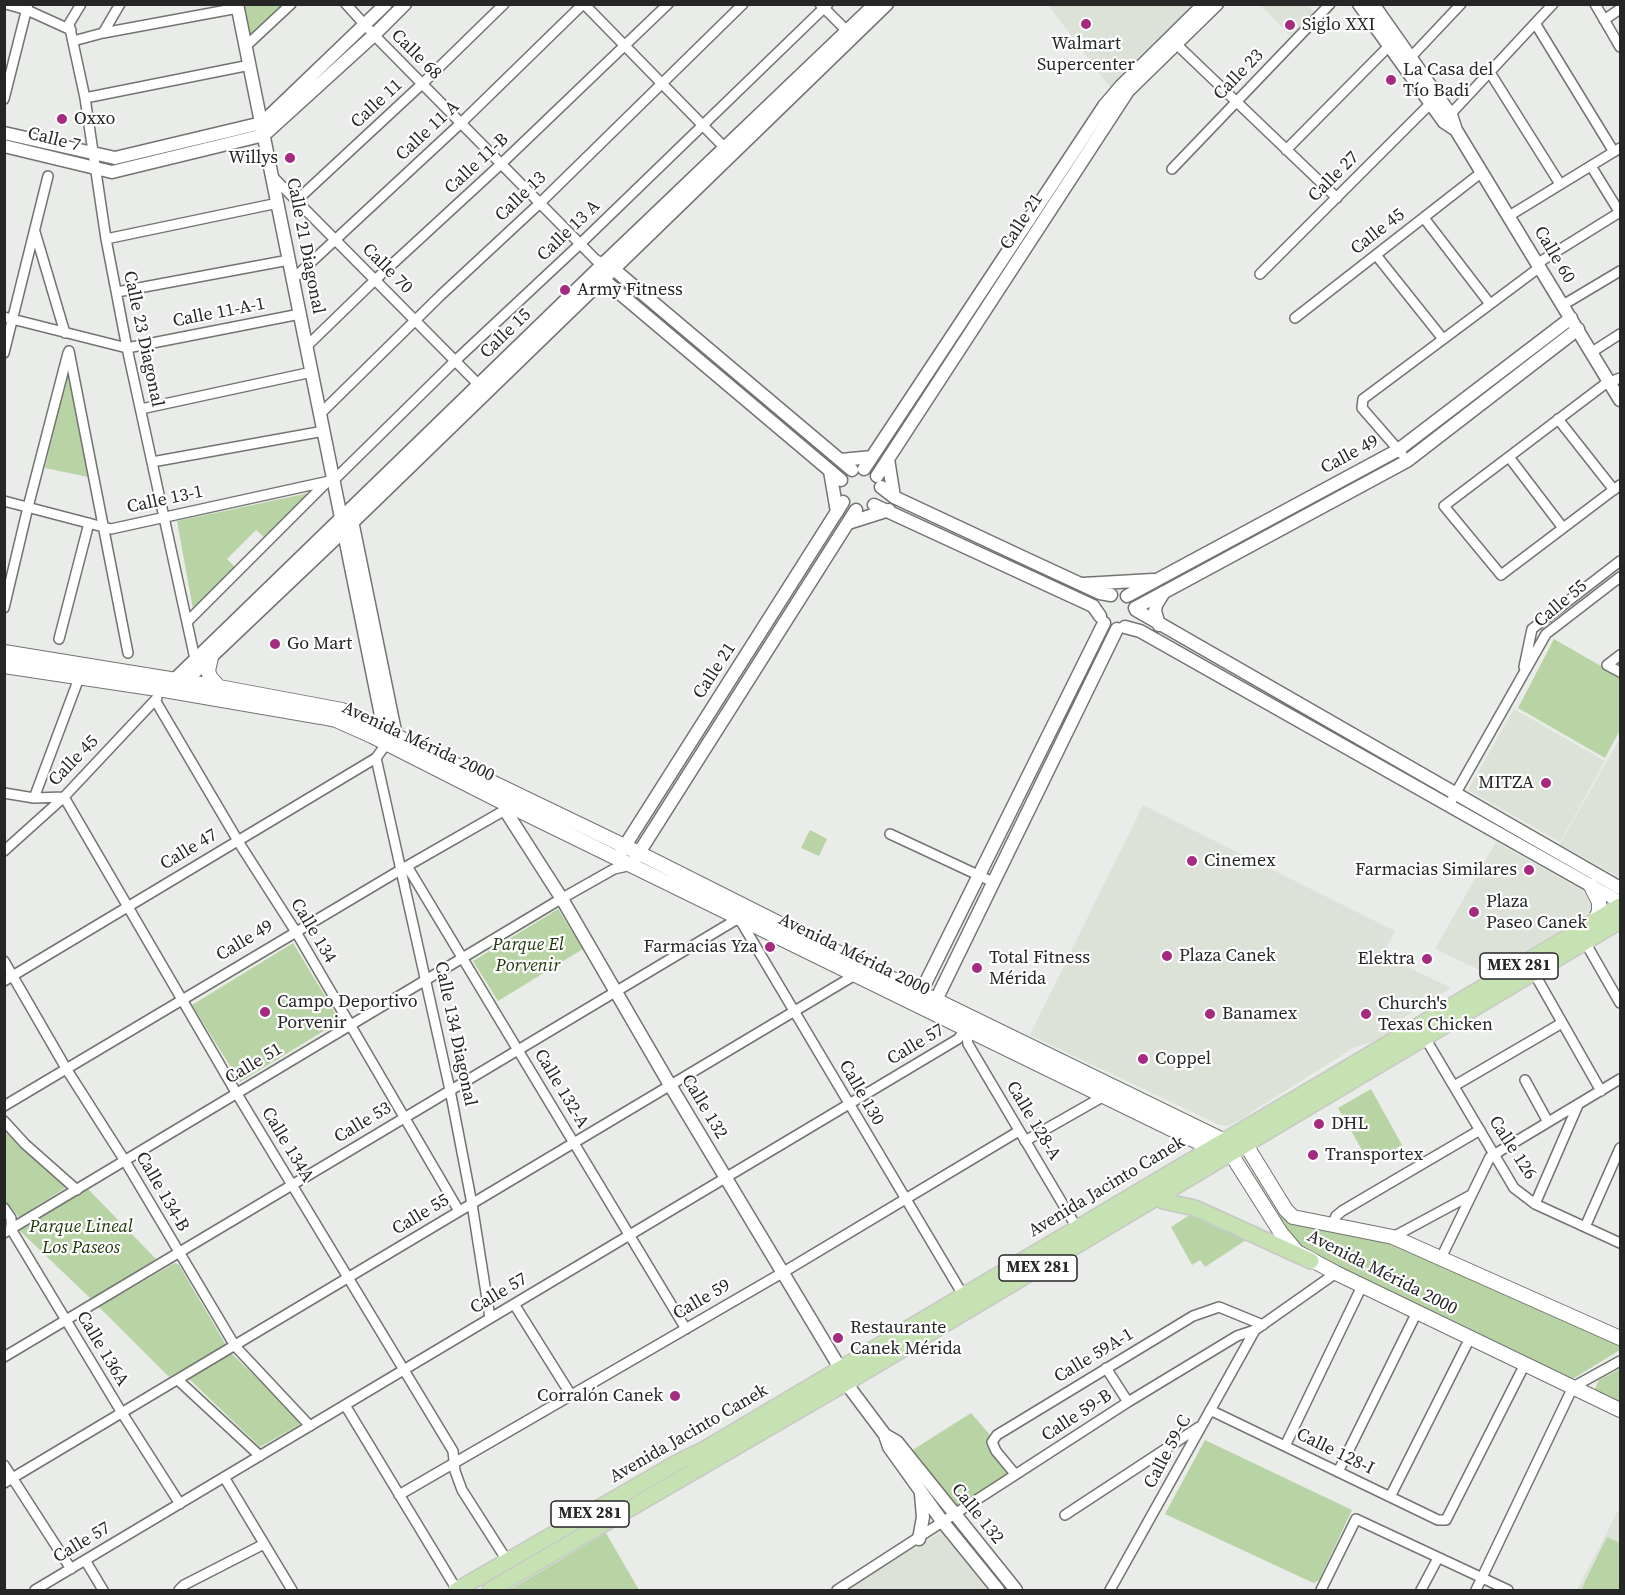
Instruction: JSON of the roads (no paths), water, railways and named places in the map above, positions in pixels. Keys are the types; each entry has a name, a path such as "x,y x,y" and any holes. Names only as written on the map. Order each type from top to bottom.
{"main road":[{"name":"Avenida Mérida 2000","path":"4,651 181,685 336,720 389,736"},
{"path":"211,657 208,671 219,687"},
{"name":"Avenida Mérida 2000","path":"4,666 79,678 159,695 181,685 219,687 342,710 509,803 632,865 936,999 969,1023 1104,1096 1222,1148"},
{"name":"Avenida Mérida 2000","path":"618,858 639,853 855,975 969,1023 1222,1148 1288,1244 1297,1252 1336,1274 1620,1410"},
{"path":"1591,886 1599,903 1595,921"},
{"name":"Avenida Jacinto Canek","path":"490,1590 805,1397 840,1368 904,1339 1156,1197 1222,1148 1246,1145 1620,904"},
{"name":"Avenida Jacinto Canek","path":"457,1590 805,1397 846,1383 963,1295 1421,1032 1534,973 1620,921"},
{"name":"Avenida Mérida 2000","path":"1246,1145 1286,1210 1293,1217 1393,1237 1620,1338"},
{"path":"1156,1197 1163,1201 1195,1208 1311,1261"}],"street":[{"path":"6,4 28,7 70,27 81,4"},
{"path":"103,33 120,4"},
{"path":"246,46 291,4"},
{"name":"Calle 68","path":"346,4 603,268"},
{"path":"263,129 386,4"},
{"path":"263,129 374,35 405,4"},
{"name":"Calle 11","path":"296,201 504,4"},
{"path":"583,4 725,148"},
{"name":"Calle 11 A","path":"293,279 461,123 583,4"},
{"name":"Calle 11-B","path":"307,346 668,4"},
{"name":"Calle 13","path":"320,414 743,4"},
{"name":"Calle 15","path":"181,685 195,659 347,521 479,385 850,35 875,4"},
{"name":"Calle 15","path":"181,685 725,148 887,4"},
{"name":"Calle 21","path":"879,482 888,459 1128,91 1204,4"},
{"name":"Calle 21","path":"858,469 872,458 1104,106 1121,86 1217,4"},
{"name":"Calle 23","path":"1172,169 1330,4"},
{"name":"Calle 60","path":"1359,4 1430,104 1447,118"},
{"path":"1410,58 1461,4"},
{"path":"1447,118 1553,4"},
{"path":"1595,4 1620,47"},
{"path":"73,41 238,6"},
{"name":"Calle 21 Diagonal","path":"238,6 324,431 330,481 347,521 389,736"},
{"path":"824,6 850,35"},
{"name":"Calle 13 A","path":"187,622 330,481 580,244 824,6"},
{"name":"Calle 60","path":"1375,6 1456,130 1592,352 1615,380 1620,400"},
{"path":"4,99 28,7"},
{"path":"1604,20 1620,9"},
{"path":"1509,216 1617,150 1535,23"},
{"name":"Calle 23 Diagonal","path":"70,27 127,348 195,659"},
{"path":"1173,41 1337,198"},
{"path":"1286,150 1389,46"},
{"path":"84,98 249,65"},
{"path":"1490,71 1560,184"},
{"name":"Calle 27","path":"1260,274 1430,104"},
{"name":"Calle 7","path":"4,133 115,158 263,129"},
{"name":"Calle 7","path":"4,146 112,172 263,129"},
{"path":"1407,461 1362,408 1363,399 1539,265 1620,213 1590,166"},
{"name":"Calle 45","path":"1295,318 1482,172"},
{"path":"4,353 9,318 48,176"},
{"name":"Calle 70","path":"272,176 479,385"},
{"path":"106,239 278,203"},
{"path":"1037,206 1048,214"},
{"path":"1424,218 1490,304"},
{"path":"34,231 65,333"},
{"path":"1376,255 1443,339"},
{"path":"117,292 289,260"},
{"path":"603,268 732,368 841,460 879,482 894,497 1100,593 1127,596 1136,609 1160,625 1290,699 1620,904"},
{"path":"603,268 721,379 841,480"},
{"path":"1563,304 1620,271"},
{"name":"Calle 11-A-1","path":"9,318 127,348 300,314"},
{"name":"Calle 49","path":"1127,596 1398,450 1571,318"},
{"path":"959,327 970,336"},
{"name":"Calle 49","path":"1136,609 1165,591 1407,461 1578,329"},
{"path":"1592,352 1620,334"},
{"path":"4,608 69,351 128,653"},
{"path":"721,379 732,368"},
{"path":"141,409 312,372"},
{"path":"1490,380 1498,390"},
{"path":"1558,420 1617,488 1500,575 1444,506 1605,384 1615,380"},
{"path":"152,462 324,431"},
{"path":"1509,457 1563,528"},
{"path":"841,460 872,458"},
{"path":"888,459 894,497"},
{"path":"840,507 841,480 858,469"},
{"path":"830,471 840,507"},
{"name":"Calle 13-1","path":"4,501 111,529 330,481"},
{"path":"840,507 863,510 874,505 881,494 879,482"},
{"path":"874,505 890,510 1093,606 1102,619 1118,632 1140,632 1284,712 1620,888"},
{"name":"Calle 21","path":"618,858 840,507"},
{"name":"Calle 21","path":"632,865 856,510"},
{"path":"848,523 890,510"},
{"path":"1271,517 1276,531"},
{"path":"59,639 89,523"},
{"path":"988,556 994,544"},
{"name":"Calle 55","path":"1522,679 1532,629 1620,561"},
{"name":"Calle 55","path":"1522,679 1546,634 1620,577"},
{"path":"1081,584 1157,580"},
{"path":"1160,625 1155,611 1165,591"},
{"path":"921,992 1097,637 1102,619 1101,606 1111,595"},
{"path":"1080,600 1092,620 1097,637"},
{"path":"936,999 1118,632 1133,620 1136,609"},
{"path":"1118,632 1140,632"},
{"path":"1620,655 1607,665 1620,672"},
{"path":"736,672 749,679"},
{"path":"34,798 79,678"},
{"path":"1453,800 1522,679"},
{"name":"Calle 45","path":"4,851 64,797 159,695"},
{"name":"Calle 134","path":"159,695 238,841 296,932 459,1211"},
{"path":"1284,712 1290,699"},
{"name":"Calle 47","path":"9,979 376,758 389,736"},
{"name":"Calle 134 Diagonal","path":"376,758 405,868 472,1204 490,1318"},
{"path":"4,793 34,798 64,797"},
{"name":"Calle 134A","path":"64,797 181,1000 453,1451 455,1471 462,1490 508,1562"},
{"name":"Calle 49","path":"4,1106 405,868 509,803"},
{"name":"Calle 132","path":"509,803 615,991 840,1368 846,1383 885,1436 889,1448 921,1493 998,1590"},
{"path":"890,834 993,882"},
{"name":"Calle 51","path":"8,1231 562,899 618,858"},
{"name":"Calle 132-A","path":"405,868 463,958 686,1329"},
{"name":"Calle 53","path":"4,1357 615,991 742,912"},
{"name":"Calle 130","path":"742,912 794,1011 848,1105 963,1295"},
{"path":"1585,942 1620,1003"},
{"name":"Calle 134-B","path":"4,961 9,979 125,1161 178,1254 235,1346 309,1426"},
{"path":"1534,973 1601,1090"},
{"name":"Calle 55","path":"9,1481 855,975"},
{"name":"Calle 57","path":"35,1590 958,1040 969,1023"},
{"name":"Calle 128-A","path":"969,1023 968,1044 1077,1228"},
{"path":"1454,1086 1562,1023"},
{"name":"Calle 126","path":"1421,1032 1514,1188 1535,1204 1620,1243"},
{"path":"1441,1258 1490,1157 1620,1079"},
{"path":"1525,1080 1548,1122"},
{"path":"1025,1141 1104,1096"},
{"path":"1535,1204 1579,1104"},
{"path":"4,1121 77,1190"},
{"path":"1332,1225 1336,1216 1342,1211 1480,1130"},
{"name":"Calle 59","path":"399,1495 782,1273 1019,1131"},
{"path":"1585,1227 1620,1148"},
{"path":"1393,1237 1471,1195"},
{"name":"Calle 136A","path":"4,1208 10,1218 8,1231 180,1504"},
{"name":"Calle 59-B","path":"837,1590 1128,1402 1237,1336 1259,1328 1336,1274"},
{"path":"1285,1446 1362,1286"},
{"path":"514,1304 571,1395"},
{"name":"Calle 59A-1","path":"1015,1474 996,1451 992,1442 997,1435 1192,1316 1219,1307 1259,1328"},
{"path":"1338,1472 1417,1312"},
{"name":"Calle 59-C","path":"1110,1590 1127,1564 1210,1410 1259,1328"},
{"path":"1390,1497 1470,1338"},
{"path":"1476,1590 1573,1387 1620,1361"},
{"name":"Calle 128-I","path":"1210,1410 1438,1520 1446,1520 1526,1364"},
{"path":"1106,1368 1128,1402"},
{"path":"178,1380 260,1456"},
{"path":"345,1405 457,1590"},
{"path":"1065,1515 1201,1426"},
{"name":"Calle 132","path":"885,1436 897,1442 1016,1590"},
{"path":"4,1465 9,1481 71,1569"},
{"path":"224,1477 292,1590"},
{"path":"919,1539 923,1517 921,1493"},
{"path":"1321,1590 1356,1519 1508,1590"},
{"path":"179,1590 184,1585 264,1544"},
{"path":"1421,1590 1438,1557"},
{"path":"85,1560 103,1590"}],"place":[{"name":"Walmart Supercenter","path":"1086,24"},
{"name":"Siglo XXI","path":"1290,25"},
{"name":"La Casa del Tío Badi","path":"1391,80"},
{"name":"Oxxo","path":"62,119"},
{"name":"Willys","path":"290,158"},
{"name":"Army Fitness","path":"565,290"},
{"name":"Go Mart","path":"275,644"},
{"name":"MITZA","path":"1546,783"},
{"name":"Cinemex","path":"1192,861"},
{"name":"Farmacias Similares","path":"1529,870"},
{"name":"Plaza Paseo Canek","path":"1474,912"},
{"name":"Farmacias Yza","path":"770,947"},
{"name":"Plaza Canek","path":"1167,956"},
{"name":"Elektra","path":"1427,959"},
{"name":"Total Fitness Mérida","path":"977,968"},
{"name":"Campo Deportivo Porvenir","path":"265,1012"},
{"name":"Banamex","path":"1210,1014"},
{"name":"Church's Texas Chicken","path":"1366,1014"},
{"name":"Coppel","path":"1143,1059"},
{"name":"DHL","path":"1319,1124"},
{"name":"Transportex","path":"1313,1155"},
{"name":"Restaurante Canek Mérida","path":"838,1338"},
{"name":"Corralón Canek","path":"675,1396"}],"park label":[{"name":"Parque El Porvenir","path":"528,955"},
{"name":"Parque Lineal Los Paseos","path":"81,1237"}]}
